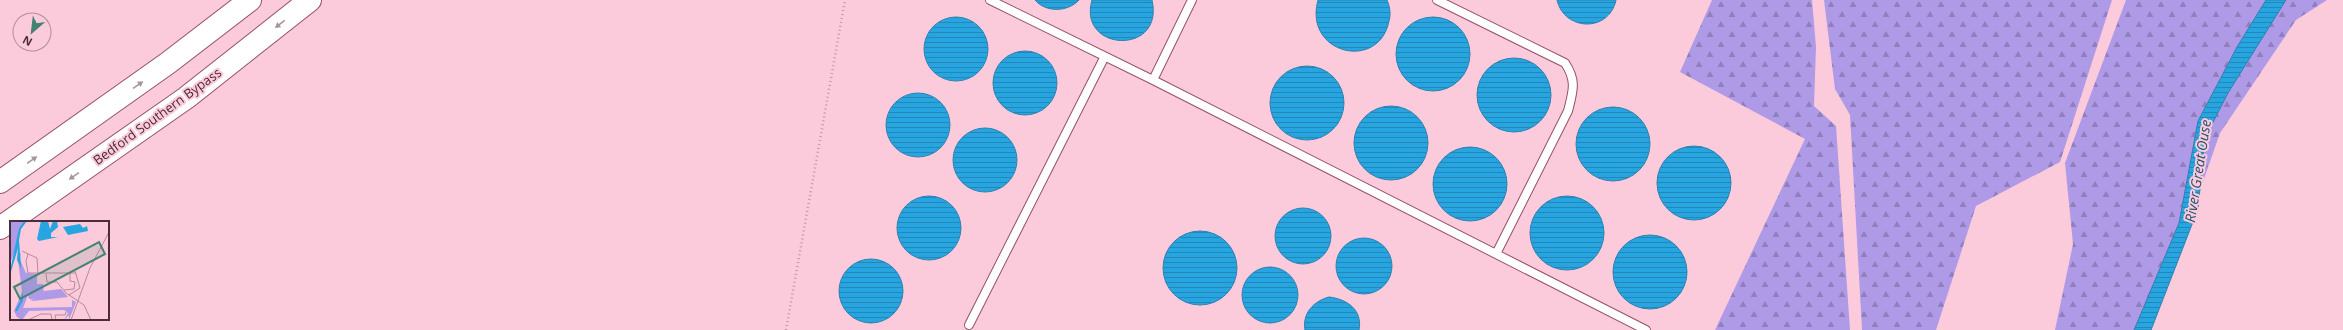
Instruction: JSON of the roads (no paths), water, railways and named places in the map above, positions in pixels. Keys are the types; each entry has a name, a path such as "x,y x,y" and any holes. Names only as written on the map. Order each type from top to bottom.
{"highway":[{"path":"0,182 168,63 250,0"},
{"name":"Bedford Southern Bypass","path":"0,228 186,98 310,0"}],"lane":[{"path":"990,0 1104,58 1153,80 1646,330"},
{"path":"1153,80 1192,0"},
{"path":"1437,0 1565,63 1572,74 1574,90 1568,111 1496,254"},
{"path":"968,325 1104,58"}],"water":[{"path":"1035,0 1079,0 1063,9 1051,9"},
{"path":"1092,0 1152,0 1153,18 1146,31 1135,38 1121,40 1108,38 1097,30 1091,17"},
{"path":"1318,0 1387,0 1390,16 1389,21 1382,37 1372,47 1358,51 1344,50 1331,44 1321,33 1316,18"},
{"path":"1557,0 1616,0 1612,11 1605,18 1596,23 1586,24 1568,18 1561,10"},
{"name":"River Great Ouse","path":"2266,0 2286,0 2228,93 2205,138 2198,209 2151,330 2134,330 2179,223 2198,121 2237,47"},
{"path":"956,17 974,23 982,31 988,49 982,67 974,75 956,81 938,75 930,67 924,49 930,31 938,23"},
{"path":"1426,17 1440,17 1454,23 1464,33 1470,47 1470,61 1464,75 1454,85 1440,91 1426,91 1412,85 1402,75 1396,61 1396,47 1402,33 1412,23"},
{"path":"1025,51 1043,57 1051,65 1057,83 1051,101 1043,109 1025,115 1007,109 999,101 993,83 999,65 1007,57"},
{"path":"1507,58 1521,58 1535,64 1545,74 1551,88 1549,109 1545,116 1535,126 1521,132 1507,132 1493,126 1483,116 1477,102 1477,88 1483,74 1493,64"},
{"path":"1300,66 1314,66 1328,72 1338,82 1344,96 1344,110 1338,124 1328,134 1314,140 1300,140 1286,134 1276,124 1270,110 1270,96 1276,82 1286,72"},
{"path":"918,93 936,99 944,107 950,125 944,143 936,151 918,157 900,151 892,143 886,125 892,107 900,99"},
{"path":"1384,106 1398,106 1412,112 1422,122 1428,136 1426,157 1422,164 1412,174 1398,180 1384,180 1370,174 1360,164 1354,150 1354,136 1360,122 1370,112"},
{"path":"1606,107 1620,107 1634,113 1644,123 1650,137 1650,151 1644,165 1634,175 1620,181 1606,181 1592,175 1582,165 1576,151 1576,137 1582,123 1592,113"},
{"path":"985,128 1003,134 1011,142 1017,160 1011,178 1003,186 985,192 967,186 959,178 953,160 959,142 967,134"},
{"path":"1687,146 1701,146 1715,152 1725,162 1731,176 1731,190 1725,204 1715,214 1701,220 1687,220 1673,214 1663,204 1657,190 1657,176 1663,162 1673,152"},
{"path":"1463,147 1477,147 1491,153 1501,163 1507,177 1505,198 1501,205 1491,215 1477,221 1463,221 1449,215 1439,205 1433,191 1433,177 1439,163 1449,153"},
{"path":"929,196 947,202 955,210 961,228 955,246 947,254 929,260 911,254 903,246 897,228 903,210 911,202"},
{"path":"1560,196 1574,196 1588,202 1598,212 1604,226 1602,247 1598,254 1588,264 1574,270 1560,270 1546,264 1536,254 1530,240 1530,226 1536,212 1546,202"},
{"path":"1303,208 1314,210 1323,216 1329,225 1331,236 1329,247 1323,256 1314,262 1303,264 1292,262 1283,256 1277,247 1275,236 1277,225 1283,216 1292,210"},
{"path":"1200,231 1214,234 1226,242 1234,254 1237,268 1234,282 1226,294 1214,302 1200,305 1186,302 1174,294 1166,282 1163,268 1166,254 1174,242 1186,234"},
{"path":"1643,235 1657,235 1671,241 1681,251 1687,265 1685,286 1681,293 1671,303 1657,309 1643,309 1629,303 1619,293 1613,279 1613,265 1619,251 1629,241"},
{"path":"1364,238 1375,240 1384,246 1390,255 1392,266 1390,277 1384,286 1375,292 1364,294 1353,292 1344,286 1338,277 1336,266 1338,255 1344,246 1353,240"},
{"path":"871,259 889,265 897,273 903,291 897,309 889,317 871,323 853,317 845,309 839,291 845,273 853,265"},
{"path":"1270,267 1281,269 1290,275 1296,284 1298,295 1296,306 1290,315 1281,321 1270,323 1259,321 1250,315 1244,306 1242,295 1244,284 1250,275 1259,269"},
{"path":"1329,297 1342,300 1356,311 1360,323 1359,330 1305,330 1305,318 1307,313 1318,301"}]}
